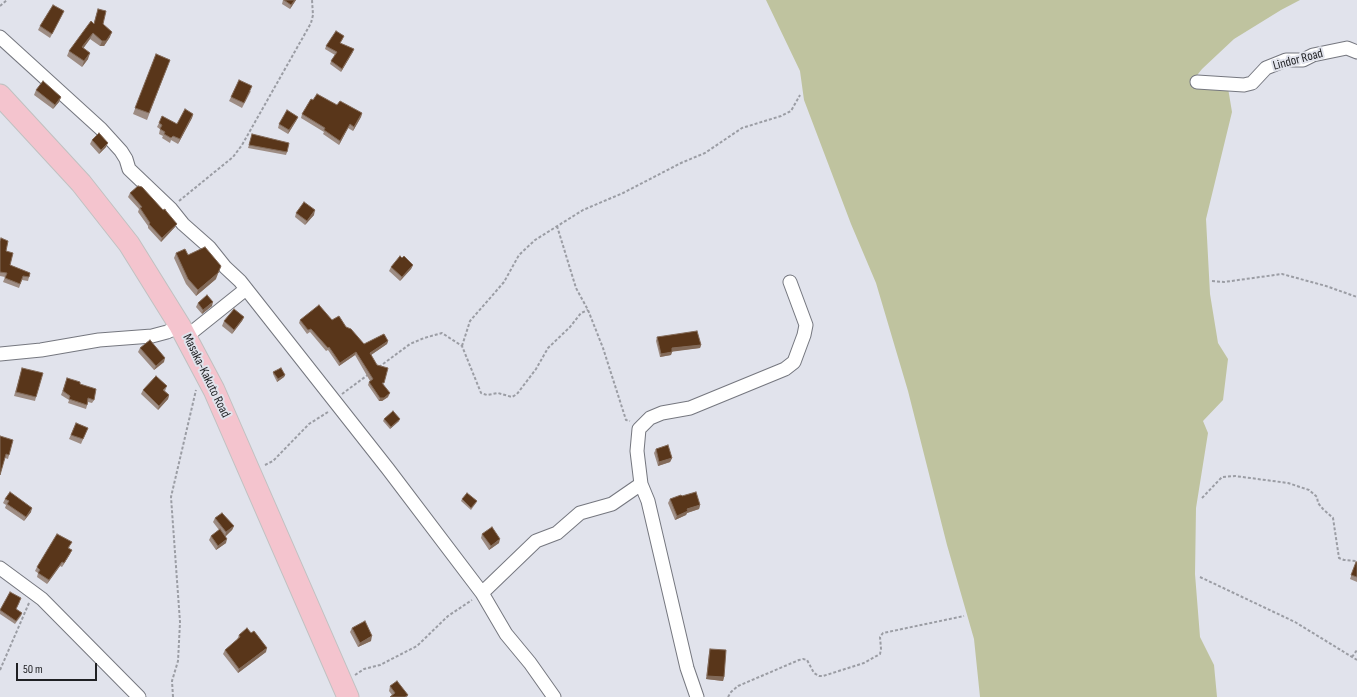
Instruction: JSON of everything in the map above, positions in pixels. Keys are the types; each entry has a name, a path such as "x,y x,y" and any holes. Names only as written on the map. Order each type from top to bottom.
{"highway":[{"name":"Masaka-Kakuto Road","path":"0,95 40,136 81,183 129,244 183,331 214,390 345,690"}],"street":[{"path":"0,37 101,128 121,151 126,159 129,169 171,209 183,224 209,247 246,289 388,469 482,593 506,634 530,663 554,697"},
{"name":"Lindor Road","path":"1197,82 1244,85 1252,83 1266,68 1286,60 1303,60 1313,55 1347,48 1357,52"},
{"path":"697,697 687,668 648,501 641,484 637,442 639,429 650,418 696,405 785,369 794,362 806,325 790,282"},
{"path":"0,354 41,350 99,340 152,336 167,332 183,331 246,289"},
{"path":"482,593 536,541 557,533 565,528 580,513 612,504 641,484"},
{"path":"0,568 35,593 79,634 139,697"}],"path":[{"path":"0,6 8,0"},
{"path":"171,209 233,157 242,145 311,23 313,15 312,0"},
{"path":"462,346 470,322 504,282 519,255 535,240 582,210 623,193 681,163 705,153 742,128 781,116 791,111 800,95"},
{"path":"558,226 576,288 588,310 603,348 626,420 643,426"},
{"path":"1212,281 1224,282 1282,274 1326,286 1357,297"},
{"path":"378,368 410,344 442,333 462,346 481,393 487,395 498,393 512,397 517,394 536,369 548,348 570,327 580,312 588,310"},
{"path":"173,697 172,681 178,661 180,622 171,497 201,366"},
{"path":"250,473 273,461 309,424 371,372"},
{"path":"1202,498 1222,477 1236,476 1288,483 1309,490 1317,497 1318,503 1323,509 1333,518 1339,558 1357,561"},
{"path":"1200,576 1295,622 1357,660"},
{"path":"0,670 35,593"},
{"path":"345,690 364,669 380,665 417,646 448,616 482,593"},
{"path":"728,697 738,686 799,660 807,660 814,673 819,676 864,663 880,654 880,637 883,633 964,616"},
{"path":"1352,657 1357,650"}],"green space":[{"path":"766,0 1300,0 1234,39 1202,69 1190,84 1228,88 1232,112 1206,219 1210,294 1218,343 1228,359 1223,400 1203,421 1208,433 1196,508 1195,574 1200,637 1214,665 1217,697 980,697 974,639 947,545 908,391 876,283 851,224 804,100 800,71"}],"building":[{"path":"284,0 295,0 291,5"},
{"path":"53,5 64,11 52,34 40,26"},
{"path":"98,9 106,11 103,24 112,32 106,41 102,41 93,33 82,47 90,53 84,61 69,51 91,21 94,24"},
{"path":"336,31 344,36 340,43 354,49 342,69 331,61 337,52 326,46"},
{"path":"156,54 170,60 149,113 135,108"},
{"path":"239,80 252,86 244,103 231,97"},
{"path":"43,81 61,97 55,105 36,90"},
{"path":"317,94 337,105 340,101 362,113 354,127 350,124 340,141 324,130 325,128 302,114 311,99 313,100"},
{"path":"185,109 193,114 180,139 173,136 171,138 164,134 165,132 160,129 162,125 159,123 162,116 177,124"},
{"path":"287,110 298,117 289,130 279,124"},
{"path":"99,133 108,143 101,150 92,140"},
{"path":"252,134 289,143 287,152 249,145"},
{"path":"138,186 142,187 163,210 165,209 177,224 162,238 149,224 150,223 140,208 142,207 130,193"},
{"path":"304,202 315,210 307,221 296,213"},
{"path":"1,238 8,241 6,251 13,253 10,265 30,273 29,277 23,276 20,284 5,278 7,273 0,272"},
{"path":"205,247 221,266 218,273 198,290 188,279 176,253 185,249 188,255"},
{"path":"400,256 402,258 404,256 413,265 402,277 391,267"},
{"path":"207,295 213,302 203,310 198,303"},
{"path":"319,305 332,320 339,316 346,327 351,329 364,344 384,334 388,341 370,353 377,365 388,368 384,383 382,383 390,393 384,398 380,398 369,382 373,379 356,352 340,363 329,347 328,348 311,329 308,330 300,320"},
{"path":"234,309 244,317 234,330 224,321"},
{"path":"697,331 701,345 672,348 672,352 661,354 657,337"},
{"path":"150,340 165,358 156,366 140,348"},
{"path":"22,368 43,373 36,397 16,392"},
{"path":"281,368 285,375 278,379 273,372"},
{"path":"156,376 167,386 163,390 169,395 159,406 143,390"},
{"path":"67,378 96,389 94,400 88,398 87,405 69,399 70,396 63,391"},
{"path":"393,411 400,419 391,427 384,419"},
{"path":"76,423 88,428 83,439 71,435"},
{"path":"0,436 13,440 9,455 6,454 0,475"},
{"path":"668,445 672,458 659,462 656,449"},
{"path":"10,492 32,508 26,517 7,504 9,501 5,499"},
{"path":"696,492 700,505 687,509 688,511 677,516 670,499"},
{"path":"467,493 477,501 471,508 462,499"},
{"path":"222,513 234,526 226,532 215,518"},
{"path":"492,527 500,539 491,546 482,534"},
{"path":"220,529 227,539 218,546 211,536"},
{"path":"57,534 72,542 68,548 72,550 64,563 62,562 49,580 38,573 40,570 37,567"},
{"path":"1357,562 1357,577 1351,575"},
{"path":"10,592 21,598 16,609 22,613 16,621 0,610"},
{"path":"365,621 372,636 360,643 352,628"},
{"path":"247,628 251,633 254,631 267,648 239,669 225,650 240,637 239,635"},
{"path":"710,649 726,650 724,677 707,676"},
{"path":"397,681 408,695 405,697 390,697 395,693 390,686"}]}
